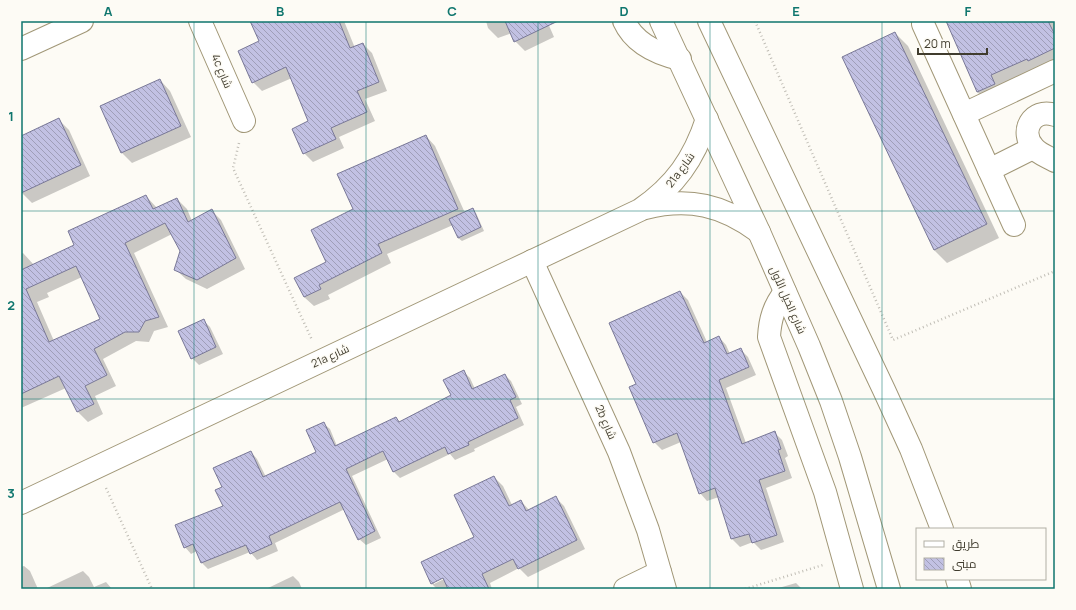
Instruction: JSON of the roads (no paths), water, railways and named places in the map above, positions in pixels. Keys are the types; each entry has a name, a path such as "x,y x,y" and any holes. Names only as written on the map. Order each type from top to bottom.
{"street":[{"path":"21,49 82,21"},
{"name":"4c شارع","path":"200,21 244,121"},
{"path":"624,21 637,38 650,48 664,55 680,60"},
{"name":"شارع الخيل الأول","path":"661,21 759,232 809,346 831,401 850,457 889,589"},
{"path":"709,21 884,390 911,449 942,528"},
{"path":"923,24 1014,225"},
{"path":"964,114 1055,71"},
{"path":"1055,115 1043,113 1036,116 1031,120 1028,133 1029,140 1033,148 1055,161"},
{"name":"21a شارع","path":"640,210 656,199 670,186 682,171 701,138 707,119"},
{"path":"989,170 1033,148"},
{"name":"21a شارع","path":"21,503 640,210 657,205 694,203 728,213 745,221 759,232"},
{"name":"2b شارع","path":"532,260 619,452 648,530 663,581"},
{"path":"785,292 778,301 773,312 770,324 770,337 825,492 852,589"},
{"path":"625,589 663,581"}]}
